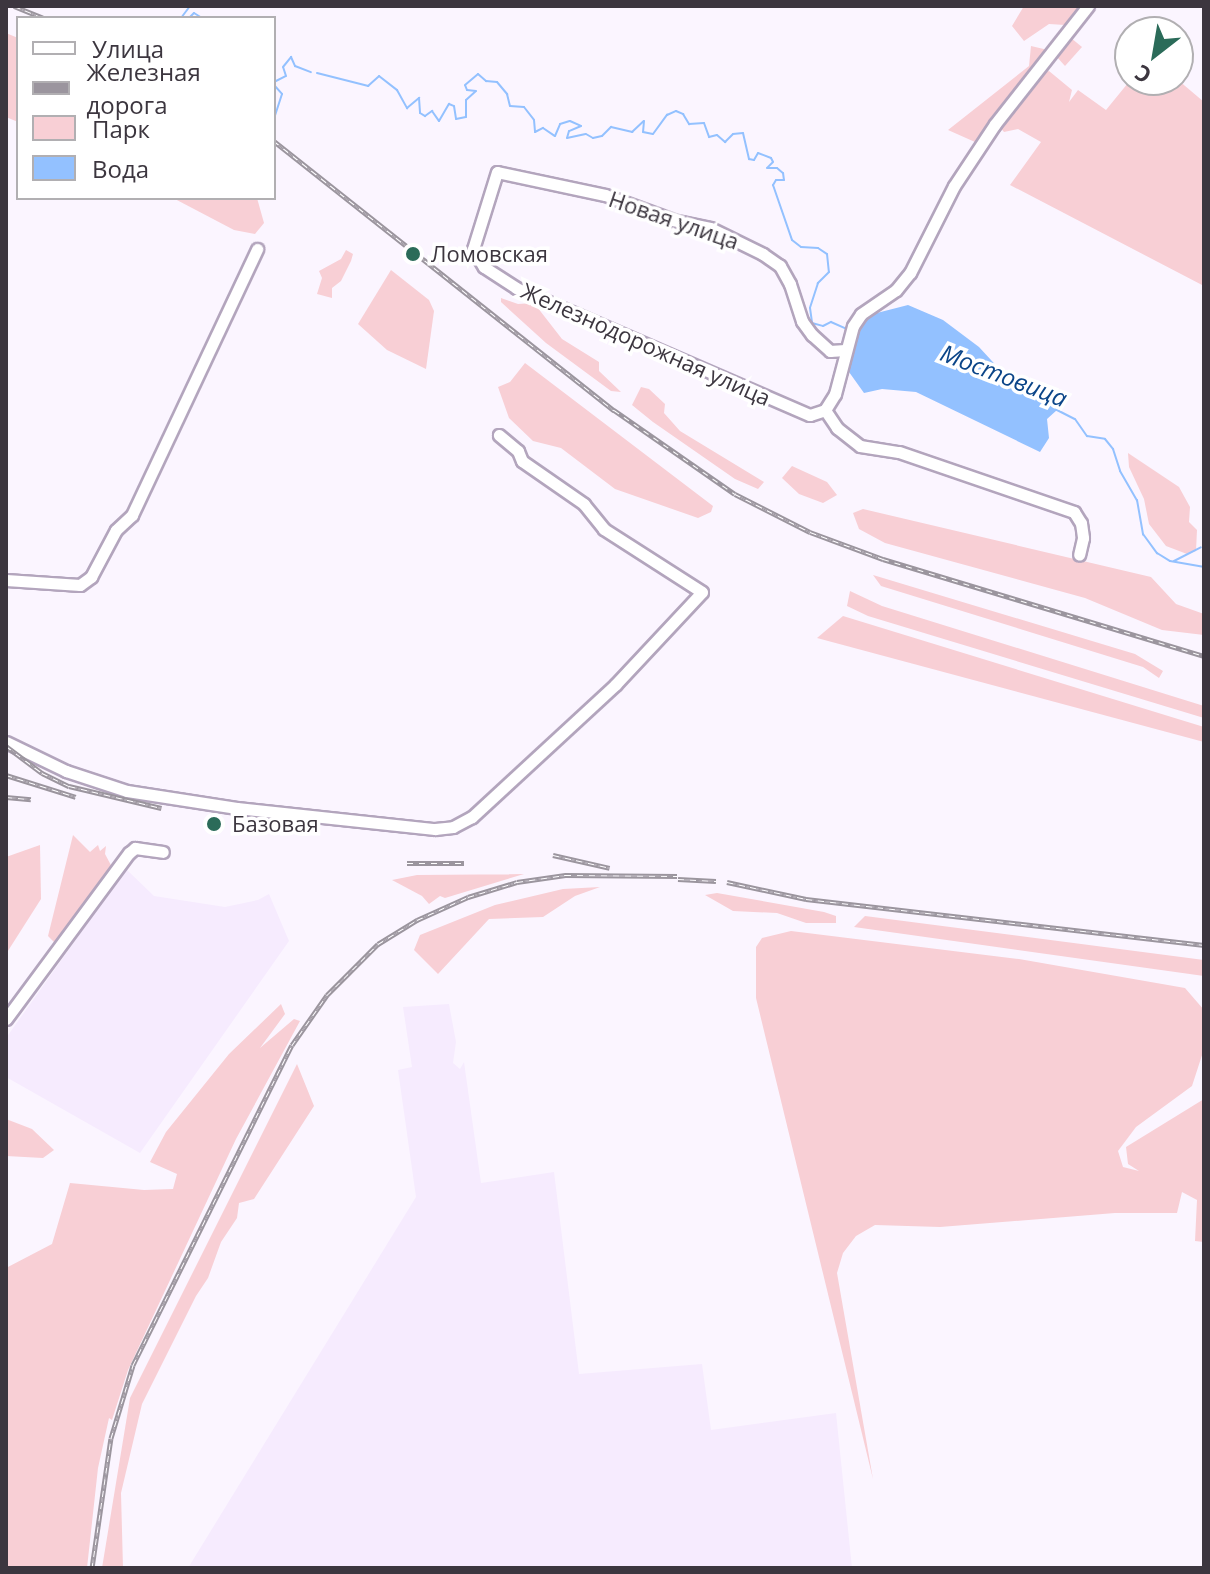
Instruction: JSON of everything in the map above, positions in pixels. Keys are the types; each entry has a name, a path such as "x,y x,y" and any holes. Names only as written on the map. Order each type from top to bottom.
{"street":[{"path":"1079,555 1083,538 1074,512 899,452 860,446 843,434 825,410 835,394 845,350 861,314 896,290 910,273 916,253 954,186 995,124 1088,6"},
{"name":"Новая улица","path":"497,172 605,195 673,220 710,228 751,248 780,266 790,284 802,321 822,346 830,351 845,350"},
{"name":"Железнодорожная улица","path":"497,172 473,249 484,267 516,288 810,415 825,410"},
{"path":"6,580 80,585 91,577 116,530 132,515 257,249"},
{"path":"6,742 37,759 117,789 237,808 444,829 482,809 615,685 702,592 604,529 584,504 522,461 518,451 499,435"},
{"path":"6,1019 129,853 135,848 163,852"}],"shaded area":[{"path":"126,869 154,896 225,907 258,900 269,894 289,941 140,1153 6,1077 6,1038"},
{"path":"449,1004 456,1042 453,1063 460,1069 464,1062 481,1183 554,1172 579,1374 702,1364 711,1430 836,1413 852,1568 188,1568 416,1197 398,1070 412,1067 403,1007"}],"green space":[{"path":"1024,6 1080,6 1065,25 1049,24 1024,41 1012,26"},
{"path":"6,33 16,37 16,121 6,117"},
{"path":"1071,38 1082,47 1065,66 1056,56"},
{"path":"1031,46 1048,50 975,142 948,130 1029,66"},
{"path":"1049,71 1072,90 1069,102 1078,90 1106,110 1117,96 1194,96 1194,94 1204,102 1204,286 1010,185 1041,142 1018,129 1004,132 999,126 1043,73"},
{"path":"177,200 258,200 264,223 255,234 234,230"},
{"path":"346,250 353,254 351,261 341,281 332,288 332,298 317,294 322,278 319,271 341,259"},
{"path":"391,270 429,300 434,311 426,369 387,350 358,324"},
{"path":"501,298 518,304 534,303 562,339 599,362 599,371 621,392 611,391 546,343 501,302"},
{"path":"525,363 713,506 711,512 698,518 615,489 561,448 533,441 509,418 498,387 510,382"},
{"path":"641,387 649,389 665,404 664,413 680,431 764,482 758,489 735,479 653,422 632,405"},
{"path":"1128,453 1179,487 1190,507 1189,522 1197,530 1196,551 1187,554 1166,546 1149,524 1144,499 1129,467"},
{"path":"792,466 827,482 837,495 823,503 799,494 782,478"},
{"path":"863,509 1151,577 1176,604 1204,614 1204,635 1162,630 1085,598 885,543 859,529 853,513"},
{"path":"873,575 1135,654 1163,671 1159,678 1143,667 881,586"},
{"path":"850,591 882,606 1204,706 1204,718 868,616 847,606"},
{"path":"843,616 1204,727 1204,742 817,638"},
{"path":"73,835 90,852 98,845 100,851 106,846 105,854 113,869 55,943 48,936"},
{"path":"40,845 41,899 6,954 6,857"},
{"path":"524,874 445,898 440,896 429,904 422,896 392,880 417,875"},
{"path":"600,887 575,896 543,917 489,919 438,974 414,950 420,935 495,905 563,889"},
{"path":"717,893 824,912 836,916 836,923 806,923 777,913 733,911 705,895"},
{"path":"865,916 1204,960 1204,976 854,927"},
{"path":"791,931 1019,959 1185,988 1204,1010 1204,1049 1192,1086 1136,1127 1118,1151 1123,1167 1139,1171 1128,1164 1126,1147 1204,1099 1204,1242 1195,1241 1197,1200 1182,1192 1177,1213 1115,1213 940,1227 875,1225 856,1236 843,1253 837,1273 873,1479 756,998 756,947 762,938"},
{"path":"281,1004 285,1014 260,1048 294,1019 300,1021 236,1139 128,1370 112,1420 109,1418 98,1468 87,1568 6,1568 6,1268 52,1244 70,1183 144,1190 173,1189 177,1174 150,1162 166,1132 229,1054"},
{"path":"297,1064 314,1106 254,1199 239,1203 237,1218 221,1242 208,1278 142,1404 121,1493 123,1568 102,1568 130,1398"},
{"path":"6,1119 32,1129 54,1150 43,1158 6,1156"}],"water":[{"path":"908,305 943,320 979,347 1015,386 1039,394 1057,410 1047,419 1049,438 1040,452 916,392 882,389 864,393 849,372 855,335 869,315"}],"waterway":[{"name":"Мостовица","path":"182,16 190,6"},
{"name":"Мостовица","path":"191,16 194,13 199,16"},
{"name":"Мостовица","path":"276,81 286,76 283,67 291,57 295,66 311,72"},
{"name":"Мостовица","path":"317,73 368,86 379,76 397,90 407,108 419,98 420,113 425,116 432,111 439,121 449,104 454,106 456,119 466,117 466,100 476,91 467,90 465,85 478,74 486,81 497,82 507,94 510,106 524,107 534,120 535,132 543,128 555,136 560,124 570,121 581,126 569,131 567,138 586,134 593,138 602,136 611,127 632,132 644,121 643,132 653,134 667,115 676,111 683,114 689,124 704,123 709,137 717,135 725,142 733,134 743,133 749,159 754,160 758,153 771,158 773,162 767,168 777,168 783,173 784,180 776,180 773,185 792,240 801,247 818,248 827,254 829,272 818,283 810,308 812,323 823,326 831,322 847,329"},
{"path":"276,87 282,94 276,112"},
{"name":"Мостовица","path":"1055,409 1075,419 1087,436 1105,439 1113,449 1120,471 1137,500 1143,534 1157,553 1170,561 1204,567"},
{"path":"1174,561 1201,547"}],"railway":[{"path":"14,6 38,16"},
{"path":"276,143 614,410 735,494 810,532 883,559 1204,656"},
{"path":"6,746 42,773 69,786 161,808"},
{"path":"6,775 76,797"},
{"path":"6,797 31,799"},
{"path":"553,855 610,868"},
{"path":"407,863 464,863"},
{"path":"92,1568 111,1438 133,1365 292,1045 327,995 378,944 417,920 468,897 517,882 565,875 677,876"},
{"path":"678,879 716,881"},
{"path":"727,882 806,899 1204,945"}],"place":[{"name":"Ломовская","path":"413,254"},
{"name":"Базовая","path":"214,824"}]}
